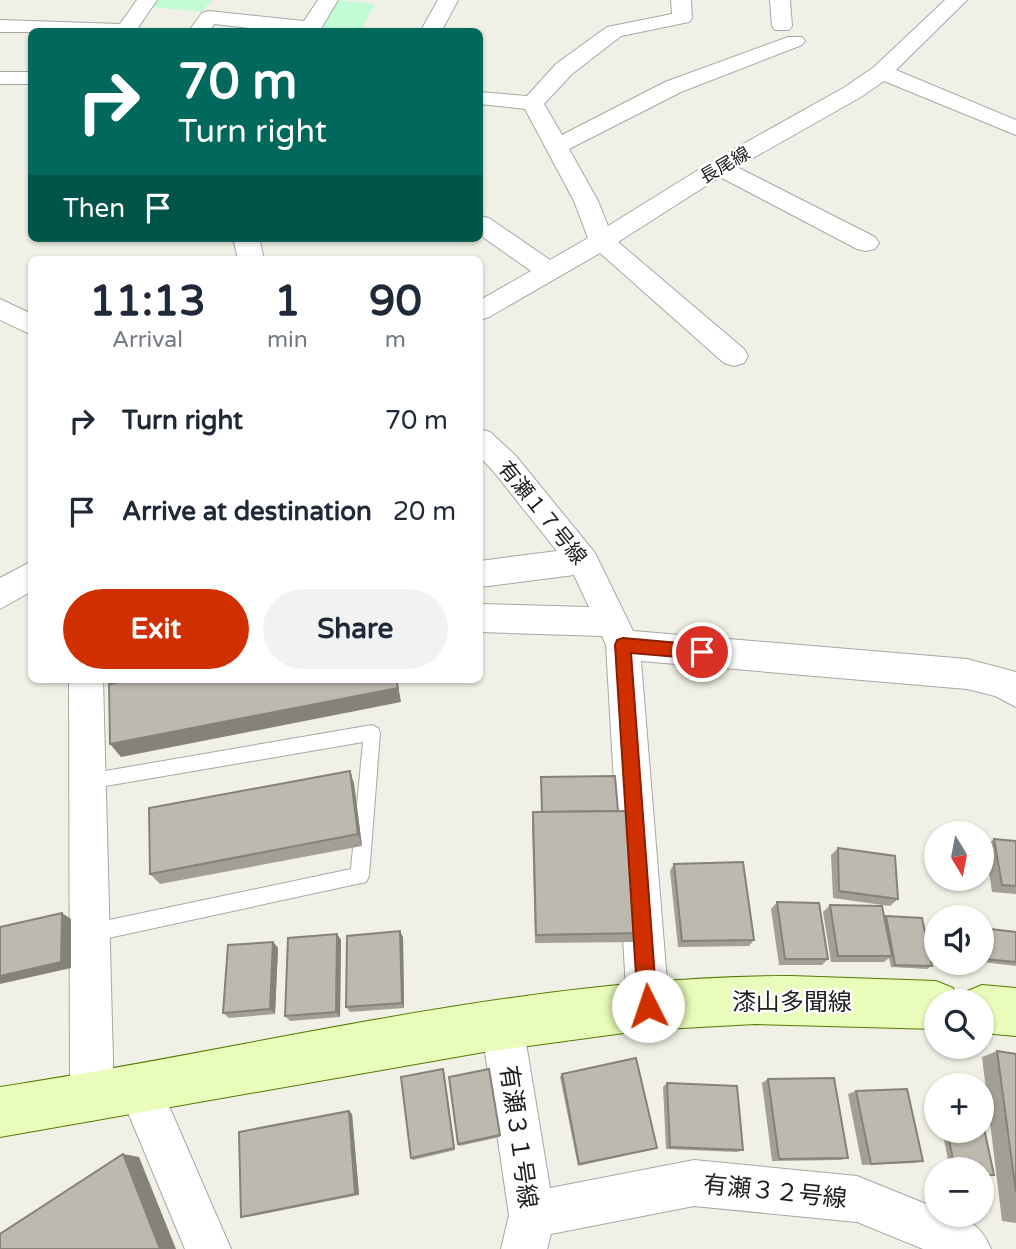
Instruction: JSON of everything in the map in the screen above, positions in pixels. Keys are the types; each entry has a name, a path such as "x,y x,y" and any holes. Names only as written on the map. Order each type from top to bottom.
{"street":[{"path":"126,28 147,0"},
{"path":"310,28 328,0"},
{"path":"432,28 448,0"},
{"path":"557,146 673,87 789,34 780,0"},
{"name":"長尾線","path":"483,309 602,241 719,167 853,92 882,72 957,0"},
{"path":"533,103 564,68 614,31 682,9"},
{"path":"210,16 295,28"},
{"path":"3,17 98,28"},
{"path":"882,72 1016,128"},
{"path":"0,78 28,78"},
{"path":"483,98 533,103"},
{"path":"533,103 586,201 602,241 734,356"},
{"path":"719,167 866,243"},
{"path":"483,226 549,271"},
{"path":"0,308 28,324"},
{"name":"有瀬１７号線","path":"483,443 505,464 583,561 618,634 648,1006"},
{"path":"483,574 583,561"},
{"path":"0,595 28,577"},
{"path":"483,618 967,674 1012,684"},
{"path":"86,683 92,1099"},
{"name":"漆山多聞線","path":"0,1112 141,1091 502,1025 648,1006 774,999 924,1004"},
{"path":"994,1010 1016,1013"},
{"name":"有瀬３１号線","path":"502,1025 528,1232"},
{"path":"141,1091 208,1249"},
{"name":"有瀬３２号線","path":"528,1232 694,1183 857,1199 950,1237 968,1249"}],"lane":[{"path":"88,781 372,733 360,876 90,933"}],"green space":[{"path":"157,0 211,0 202,12 152,7"},
{"path":"337,0 375,4 362,28 322,28"}],"building":[{"path":"397,683 398,688 110,744 109,684"},
{"path":"350,771 358,834 150,874 149,808"},
{"path":"615,776 618,811 542,812 541,777"},
{"path":"630,811 641,933 536,935 533,812"},
{"path":"994,839 1016,841 1016,886 1002,885"},
{"path":"838,848 895,856 898,899 839,891"},
{"path":"743,862 754,940 682,941 674,864"},
{"path":"777,902 819,903 828,959 785,959"},
{"path":"830,905 882,906 892,956 838,956"},
{"path":"62,913 61,962 0,976 0,927"},
{"path":"886,916 922,918 924,966 895,965"},
{"path":"994,929 1016,932 1016,962 994,960"},
{"path":"400,931 402,1003 346,1007 347,936"},
{"path":"337,934 336,1012 285,1016 288,938"},
{"path":"273,942 270,1009 223,1013 228,945"},
{"path":"997,1051 1016,1054 1016,1192"},
{"path":"636,1058 657,1148 579,1164 562,1074"},
{"path":"443,1069 454,1148 411,1158 401,1077"},
{"path":"489,1069 500,1135 458,1144 449,1077"},
{"path":"834,1078 848,1158 779,1159 768,1079"},
{"path":"667,1083 737,1086 743,1150 670,1147"},
{"path":"907,1089 923,1161 871,1164 856,1091"},
{"path":"349,1111 355,1194 241,1217 239,1132"},
{"path":"950,1143 987,1143 990,1157 953,1157"},
{"path":"123,1154 160,1249 0,1249 0,1234"}],"route":[{"path":"648,1006 623,645 702,652"}]}
